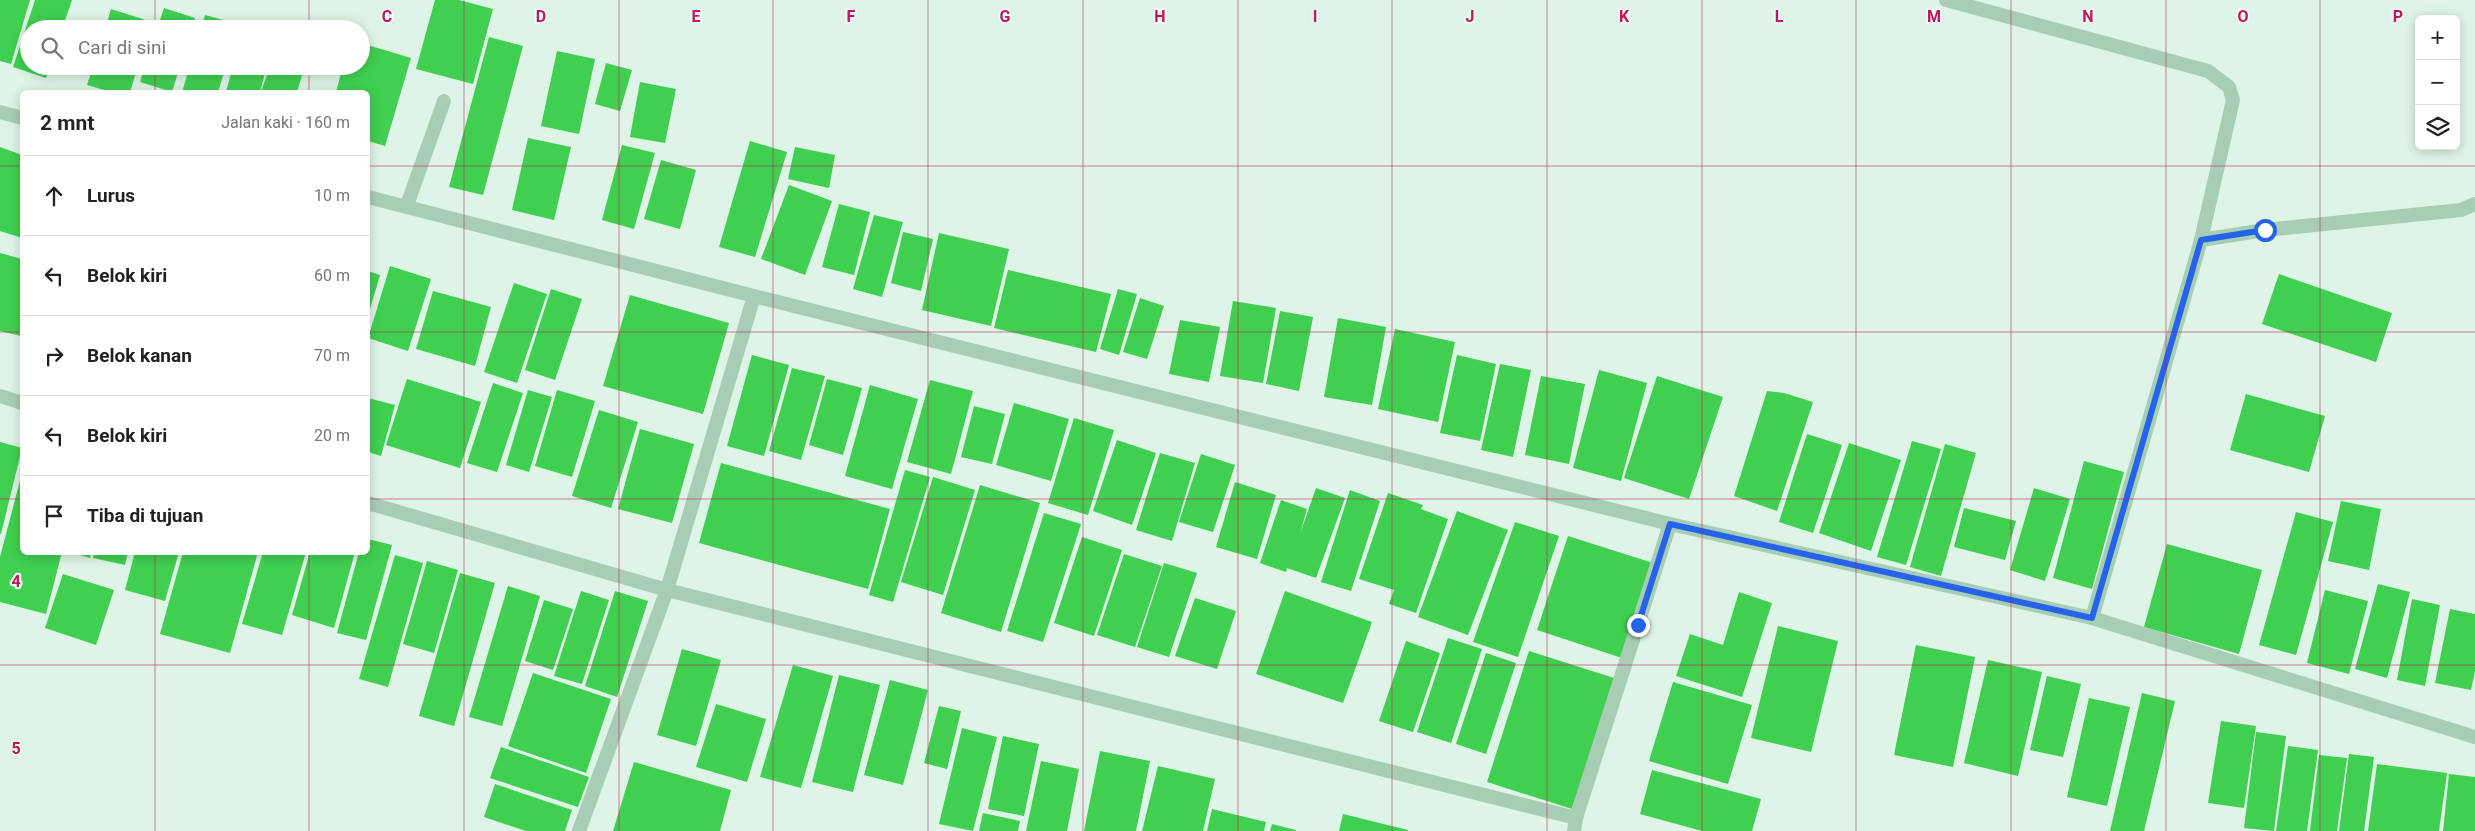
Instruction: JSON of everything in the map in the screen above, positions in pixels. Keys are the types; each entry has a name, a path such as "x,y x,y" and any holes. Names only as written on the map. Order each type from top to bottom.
{"street":[{"path":"1946,0 2208,71 2229,86 2234,100 2201,240 2092,618"},
{"path":"407,206 444,101"},
{"path":"0,112 20,117"},
{"path":"370,197 754,296 1670,524 2092,618 2475,738"},
{"path":"2201,240 2265,230 2461,210 2475,204"},
{"path":"579,831 667,590 754,296"},
{"path":"0,396 20,402"},
{"path":"370,504 667,590 1575,825 1670,524"}],"building":[{"path":"0,0 30,0 24,20 20,20 20,34 11,64 0,61"},
{"path":"35,0 72,0 65,20 28,20"},
{"path":"435,0 459,0 493,9 473,84 416,69"},
{"path":"164,8 195,18 194,20 160,20"},
{"path":"111,9 146,20 108,20"},
{"path":"205,15 223,20 204,20"},
{"path":"489,37 523,46 483,195 449,187"},
{"path":"20,46 20,69 13,67"},
{"path":"370,46 411,58 385,146 370,142 370,90 337,90 341,75 370,75"},
{"path":"557,51 595,59 579,134 541,126"},
{"path":"606,63 632,70 620,111 595,104"},
{"path":"90,75 135,75 131,90 104,90 87,85"},
{"path":"142,75 177,75 173,90 166,90 140,82"},
{"path":"187,75 223,75 219,90 183,90"},
{"path":"231,75 265,75 261,90 227,90"},
{"path":"267,75 302,75 298,90 262,90"},
{"path":"640,82 676,89 665,143 630,137"},
{"path":"528,138 571,147 554,220 512,210"},
{"path":"750,141 787,152 755,257 719,247"},
{"path":"622,145 655,153 634,229 602,220"},
{"path":"0,147 20,154 20,237 0,231"},
{"path":"795,147 835,155 829,188 788,179"},
{"path":"661,160 696,170 680,229 644,219"},
{"path":"789,185 832,201 805,275 761,259"},
{"path":"839,204 870,212 854,275 822,267"},
{"path":"874,215 903,222 882,297 853,289"},
{"path":"903,232 933,239 921,291 891,283"},
{"path":"939,233 1009,249 991,326 922,310"},
{"path":"0,253 20,258 20,336 0,331"},
{"path":"390,266 431,279 408,351 370,339 370,331"},
{"path":"1008,270 1111,294 1096,352 994,328"},
{"path":"370,272 380,275 370,309"},
{"path":"2279,274 2392,313 2376,362 2262,324"},
{"path":"514,283 547,294 517,383 484,372"},
{"path":"551,289 582,299 555,380 525,370"},
{"path":"1118,289 1137,294 1119,355 1100,349"},
{"path":"433,291 491,307 475,366 416,349"},
{"path":"630,295 729,323 703,414 603,386"},
{"path":"1140,298 1164,306 1147,359 1123,352"},
{"path":"1233,301 1276,308 1263,383 1220,376"},
{"path":"1280,311 1313,317 1299,391 1266,384"},
{"path":"1338,318 1386,327 1372,405 1324,397"},
{"path":"1180,320 1220,327 1209,382 1169,374"},
{"path":"1395,329 1455,342 1438,422 1378,409"},
{"path":"752,355 789,365 764,456 727,446"},
{"path":"1457,355 1496,364 1480,441 1440,433"},
{"path":"1500,364 1531,370 1513,457 1481,450"},
{"path":"792,368 825,376 801,460 769,451"},
{"path":"1599,370 1647,383 1621,481 1573,468"},
{"path":"1541,376 1585,384 1569,464 1525,455"},
{"path":"1657,376 1723,397 1689,499 1624,478"},
{"path":"407,379 481,402 460,468 386,445"},
{"path":"827,379 862,388 843,455 809,445"},
{"path":"930,380 973,391 951,474 907,462"},
{"path":"493,383 523,393 497,472 467,463"},
{"path":"870,385 918,399 892,489 845,476"},
{"path":"528,390 552,397 529,472 506,465"},
{"path":"557,390 595,401 572,477 535,466"},
{"path":"1767,391 1784,393 1813,402 1777,511 1734,496"},
{"path":"2246,394 2325,416 2309,472 2230,450"},
{"path":"370,399 395,405 381,456 370,453"},
{"path":"1014,403 1069,419 1051,481 996,465"},
{"path":"974,406 1005,414 992,464 961,457"},
{"path":"599,410 638,422 611,508 572,496"},
{"path":"1074,418 1114,430 1088,515 1048,503"},
{"path":"640,429 694,444 672,523 618,509"},
{"path":"1807,434 1842,445 1813,533 1779,522"},
{"path":"1117,440 1156,453 1132,525 1093,511"},
{"path":"1912,441 1941,449 1906,565 1877,557"},
{"path":"0,442 20,447 20,456 0,534"},
{"path":"1849,443 1901,460 1871,551 1819,533"},
{"path":"1945,444 1976,453 1941,576 1910,567"},
{"path":"1160,453 1195,463 1172,541 1136,530"},
{"path":"1201,454 1235,465 1213,532 1179,522"},
{"path":"2084,461 2124,472 2092,589 2053,578"},
{"path":"721,463 890,509 868,589 699,543"},
{"path":"905,470 930,477 893,602 869,595"},
{"path":"933,477 975,490 943,595 901,582"},
{"path":"20,481 20,555 61,555 46,614 0,602 0,557"},
{"path":"1235,482 1276,495 1257,559 1216,547"},
{"path":"980,485 1040,503 1001,632 941,613"},
{"path":"1316,488 1345,498 1316,578 1287,568 1286,572 1260,563 1281,500 1307,509 1300,534"},
{"path":"2034,488 2070,499 2045,581 2010,570"},
{"path":"1350,490 1380,501 1351,591 1321,582"},
{"path":"1388,493 1423,505 1421,509 1448,519 1416,613 1389,604 1394,590 1359,579"},
{"path":"2341,501 2381,509 2369,570 2328,561"},
{"path":"1964,508 2016,521 2005,560 1954,547"},
{"path":"1457,511 1508,530 1468,635 1418,617"},
{"path":"2296,512 2333,522 2296,655 2259,645"},
{"path":"1044,513 1081,524 1043,642 1007,631"},
{"path":"1515,522 1559,536 1518,657 1473,642"},
{"path":"1568,536 1653,563 1622,658 1537,630"},
{"path":"1082,537 1122,550 1094,636 1054,623"},
{"path":"370,540 392,545 366,640 337,633 358,555 370,555"},
{"path":"2167,544 2262,570 2239,654 2144,627"},
{"path":"1124,554 1162,566 1135,647 1097,635"},
{"path":"80,555 90,555 90,558"},
{"path":"94,555 127,555 125,565 93,558"},
{"path":"134,555 178,555 165,601 125,590"},
{"path":"182,555 257,555 230,653 160,634"},
{"path":"262,555 305,555 282,635 242,624"},
{"path":"309,555 354,555 334,628 292,615"},
{"path":"395,555 423,563 388,687 359,679"},
{"path":"427,561 458,570 434,653 403,644"},
{"path":"1164,563 1197,573 1169,657 1137,647"},
{"path":"460,573 495,583 454,726 419,716"},
{"path":"63,574 114,590 96,645 45,628"},
{"path":"2378,584 2410,592 2387,678 2355,669"},
{"path":"508,586 540,596 502,726 469,717"},
{"path":"2325,590 2368,601 2349,674 2307,663"},
{"path":"581,591 609,600 582,684 554,676"},
{"path":"615,591 648,601 617,697 585,686"},
{"path":"1285,591 1372,622 1343,703 1256,674"},
{"path":"1739,592 1772,603 1742,697 1676,676 1690,634 1723,645"},
{"path":"1195,598 1236,611 1217,669 1175,656"},
{"path":"2412,599 2440,605 2425,686 2397,680"},
{"path":"544,600 573,609 553,670 525,661"},
{"path":"2450,609 2475,614 2475,671 2471,690 2435,683"},
{"path":"1778,626 1838,641 1811,752 1751,738"},
{"path":"1448,638 1482,649 1451,743 1417,732"},
{"path":"1406,641 1440,653 1413,732 1379,721"},
{"path":"1916,645 1975,657 1953,767 1894,755"},
{"path":"682,649 721,660 696,746 657,735"},
{"path":"1529,651 1614,678 1572,809 1487,782"},
{"path":"1486,653 1516,663 1486,754 1456,744"},
{"path":"1988,660 2042,672 2018,776 1964,763"},
{"path":"793,665 833,676 801,788 760,777"},
{"path":"533,673 611,699 586,773 508,746"},
{"path":"839,675 880,685 853,792 812,782"},
{"path":"2047,676 2081,684 2063,757 2030,750"},
{"path":"890,680 928,690 903,785 864,775"},
{"path":"1673,682 1752,705 1728,784 1649,761"},
{"path":"2142,693 2175,701 2144,831 2110,831"},
{"path":"2089,698 2130,707 2107,806 2067,797"},
{"path":"716,704 766,719 747,782 696,767"},
{"path":"939,706 961,711 947,769 924,763"},
{"path":"2221,721 2256,726 2244,808 2208,803"},
{"path":"962,728 997,737 973,831 939,824"},
{"path":"2256,732 2286,736 2274,831 2244,828"},
{"path":"1003,736 1039,744 1024,816 988,809"},
{"path":"2288,746 2318,750 2307,831 2276,831"},
{"path":"501,747 589,777 578,807 490,778"},
{"path":"1100,751 1150,761 1136,831 1084,831"},
{"path":"2349,754 2374,757 2364,831 2339,831"},
{"path":"2319,755 2347,758 2337,831 2310,831"},
{"path":"1041,761 1079,769 1067,831 1026,831"},
{"path":"634,762 731,790 720,831 613,831"},
{"path":"2377,764 2447,773 2439,831 2368,831"},
{"path":"1158,766 1215,779 1203,831 1142,831"},
{"path":"1652,770 1761,799 1752,831 1702,831 1640,814"},
{"path":"2449,774 2475,777 2475,831 2443,831"},
{"path":"495,784 572,810 565,831 526,831 484,817"},
{"path":"1212,809 1266,822 1264,831 1207,831"},
{"path":"983,813 1020,821 1018,831 979,831"},
{"path":"1343,814 1408,830 1408,831 1339,831"},
{"path":"1272,824 1296,830 1296,831 1270,831"}],"route":[{"path":"1638,625 1670,524 2092,618 2201,240 2265,230"}]}
